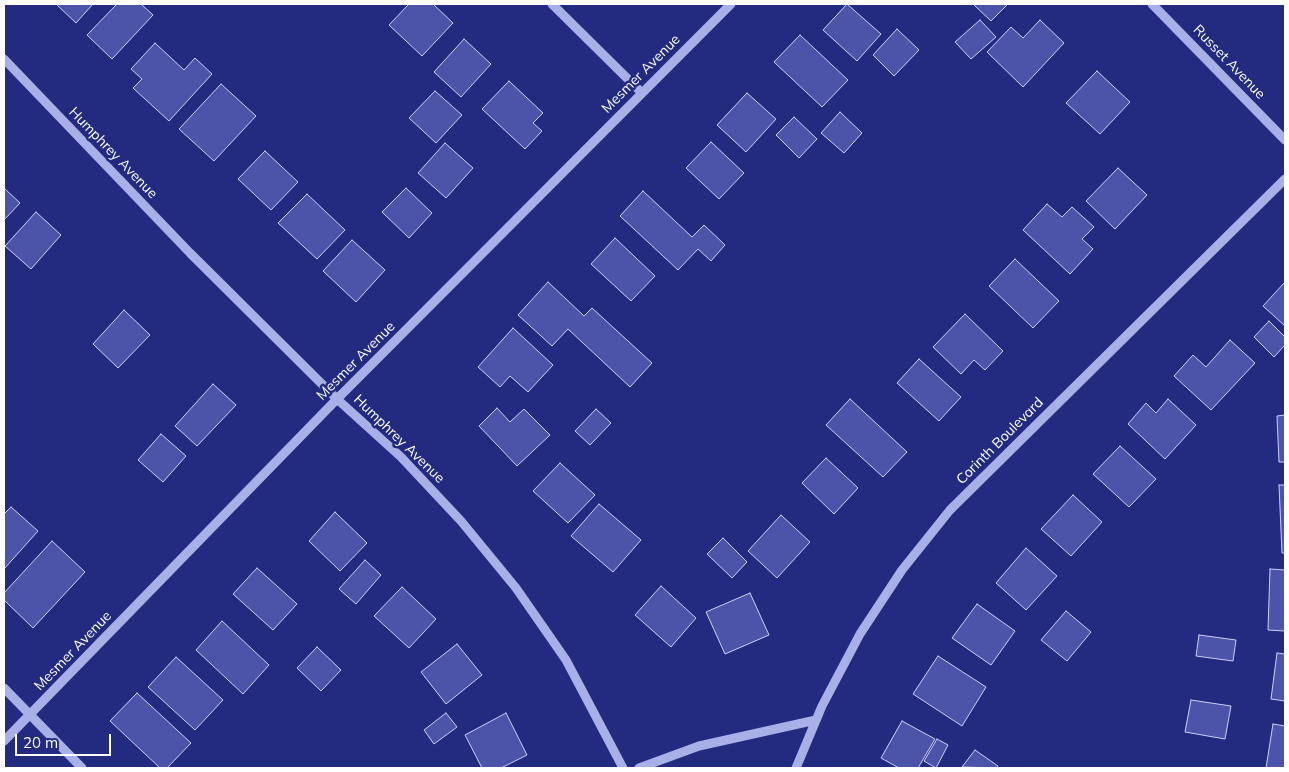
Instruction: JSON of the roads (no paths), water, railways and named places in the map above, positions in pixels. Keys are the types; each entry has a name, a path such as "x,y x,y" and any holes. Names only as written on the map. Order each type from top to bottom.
{"street":[{"path":"552,4 642,93"},
{"name":"Mesmer Avenue","path":"4,741 337,399 731,4"},
{"name":"Russet Avenue","path":"1152,4 1285,140"},
{"name":"Humphrey Avenue","path":"4,59 190,252 337,399 421,478 461,521 516,588 566,660 623,768"},
{"name":"Corinth Boulevard","path":"796,768 816,720 860,634 902,570 950,510 1285,179"},
{"path":"4,688 82,768"},
{"path":"639,768 699,746 816,720"}]}
